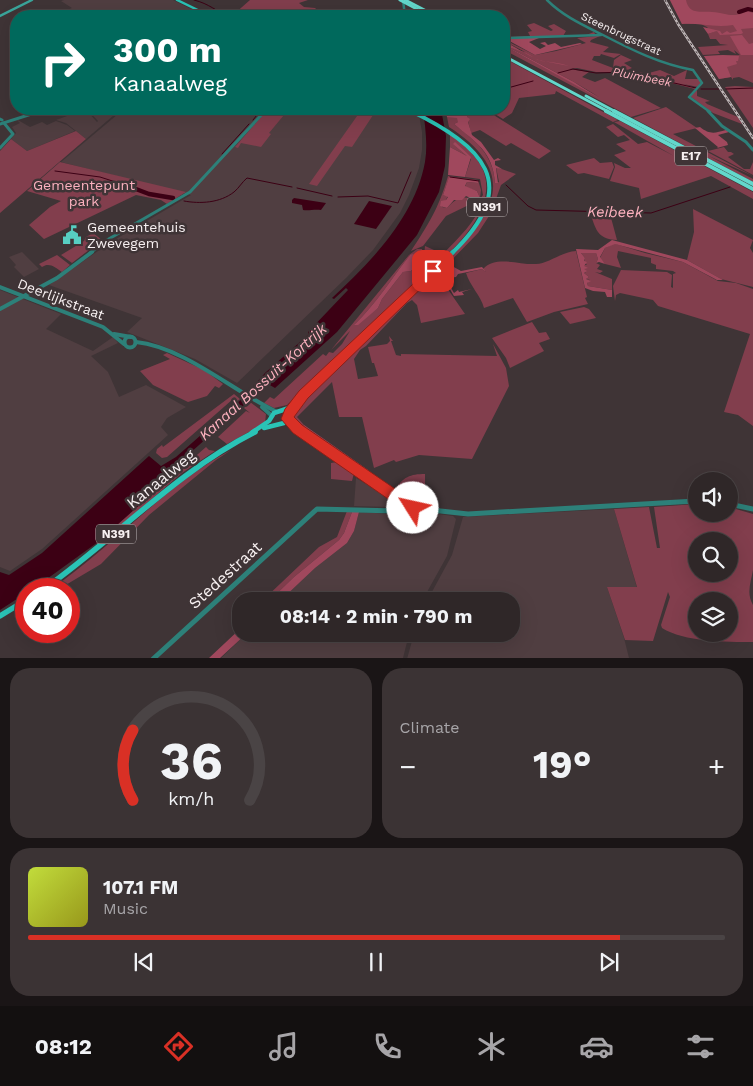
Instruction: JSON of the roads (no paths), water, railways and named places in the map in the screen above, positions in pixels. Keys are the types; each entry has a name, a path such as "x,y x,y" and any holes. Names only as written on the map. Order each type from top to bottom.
{"highway":[{"path":"403,0 422,10"},
{"name":"E17","path":"510,57 753,184"},
{"name":"E17","path":"510,57 753,189"}],"main road":[{"path":"12,10 32,0"},
{"path":"177,0 198,10"},
{"name":"N391","path":"273,420 286,419 304,395 433,271 476,226 483,214 489,196 489,179 482,160 469,145 456,135 419,115"},
{"name":"N391","path":"273,420 279,411 304,395"},
{"path":"279,411 286,419"},
{"name":"Kanaalweg","path":"59,578 104,544 185,474 217,452 273,420"},
{"path":"0,616 15,607"}],"street":[{"name":"Steenbrugstraat","path":"547,0 563,15 652,59 693,70 702,83 689,97 710,112 722,126 746,142 753,150"},
{"path":"510,38 602,35"},
{"path":"2,121 24,115"},
{"path":"0,309 66,273 107,241 184,196 203,180 261,115"},
{"path":"0,148 13,134 12,130 2,121"},
{"name":"Deerlijkstraat","path":"0,287 98,325 114,334 124,344"},
{"name":"Deerlijkstraat","path":"114,334 132,338"},
{"path":"136,342 136,339 132,338 126,340 124,344 129,347 136,342 148,343 186,358 257,403 273,420"},
{"path":"257,403 279,411"},
{"path":"286,419 297,429 396,496 400,502"},
{"path":"400,502 407,501 413,508 459,513 688,502"},
{"path":"400,502 396,510 400,515 405,517 412,513 413,508"},
{"path":"738,506 753,510"},
{"name":"Stedestraat","path":"154,658 314,511 324,508 396,510"}],"water":[{"name":"Kanaal Bossuit-Kortrijk","path":"424,115 442,115 446,136 445,166 439,192 417,235 337,332 275,388 268,384 181,461 162,485 98,542 48,578 15,578 15,600 0,610 0,572 9,575 42,553 149,456 161,466 176,457 243,398 265,373 309,334 308,332 348,290 346,288 334,299 332,298 361,270 389,238 401,220 412,202 420,182 426,149"},
{"path":"294,198 326,203 321,210 303,210 302,205 292,203"},
{"path":"369,201 392,206 376,229 354,224"}],"waterway":[{"name":"Pluimbeek","path":"194,0 216,10"},
{"path":"739,12 748,9 753,10"},
{"name":"Pluimbeek","path":"558,73 573,69 596,73 626,72 696,88"},
{"name":"Pluimbeek","path":"510,87 533,81"},
{"name":"Pluimbeek","path":"726,89 753,88"},
{"name":"Pluimbeek","path":"701,89 719,89"},
{"path":"253,120 257,115"},
{"path":"222,154 249,124"},
{"name":"Keibeek","path":"55,171 100,177 125,185"},
{"name":"Keibeek","path":"338,197 368,196 398,203 411,172"},
{"name":"Keibeek","path":"450,177 479,181"},
{"name":"Keibeek","path":"184,201 203,202 223,198 234,192 247,178 292,187"},
{"name":"Keibeek","path":"506,185 528,206 536,210 651,213 730,187"},
{"path":"128,186 149,194 173,198"},
{"name":"Keibeek","path":"297,188 332,196"}],"railway":[{"path":"665,0 678,24 753,138"}],"place":[{"name":"Gemeentehuis Zwevegem","path":"72,235"}],"park label":[{"name":"Gemeentepunt park","path":"84,194"}]}
